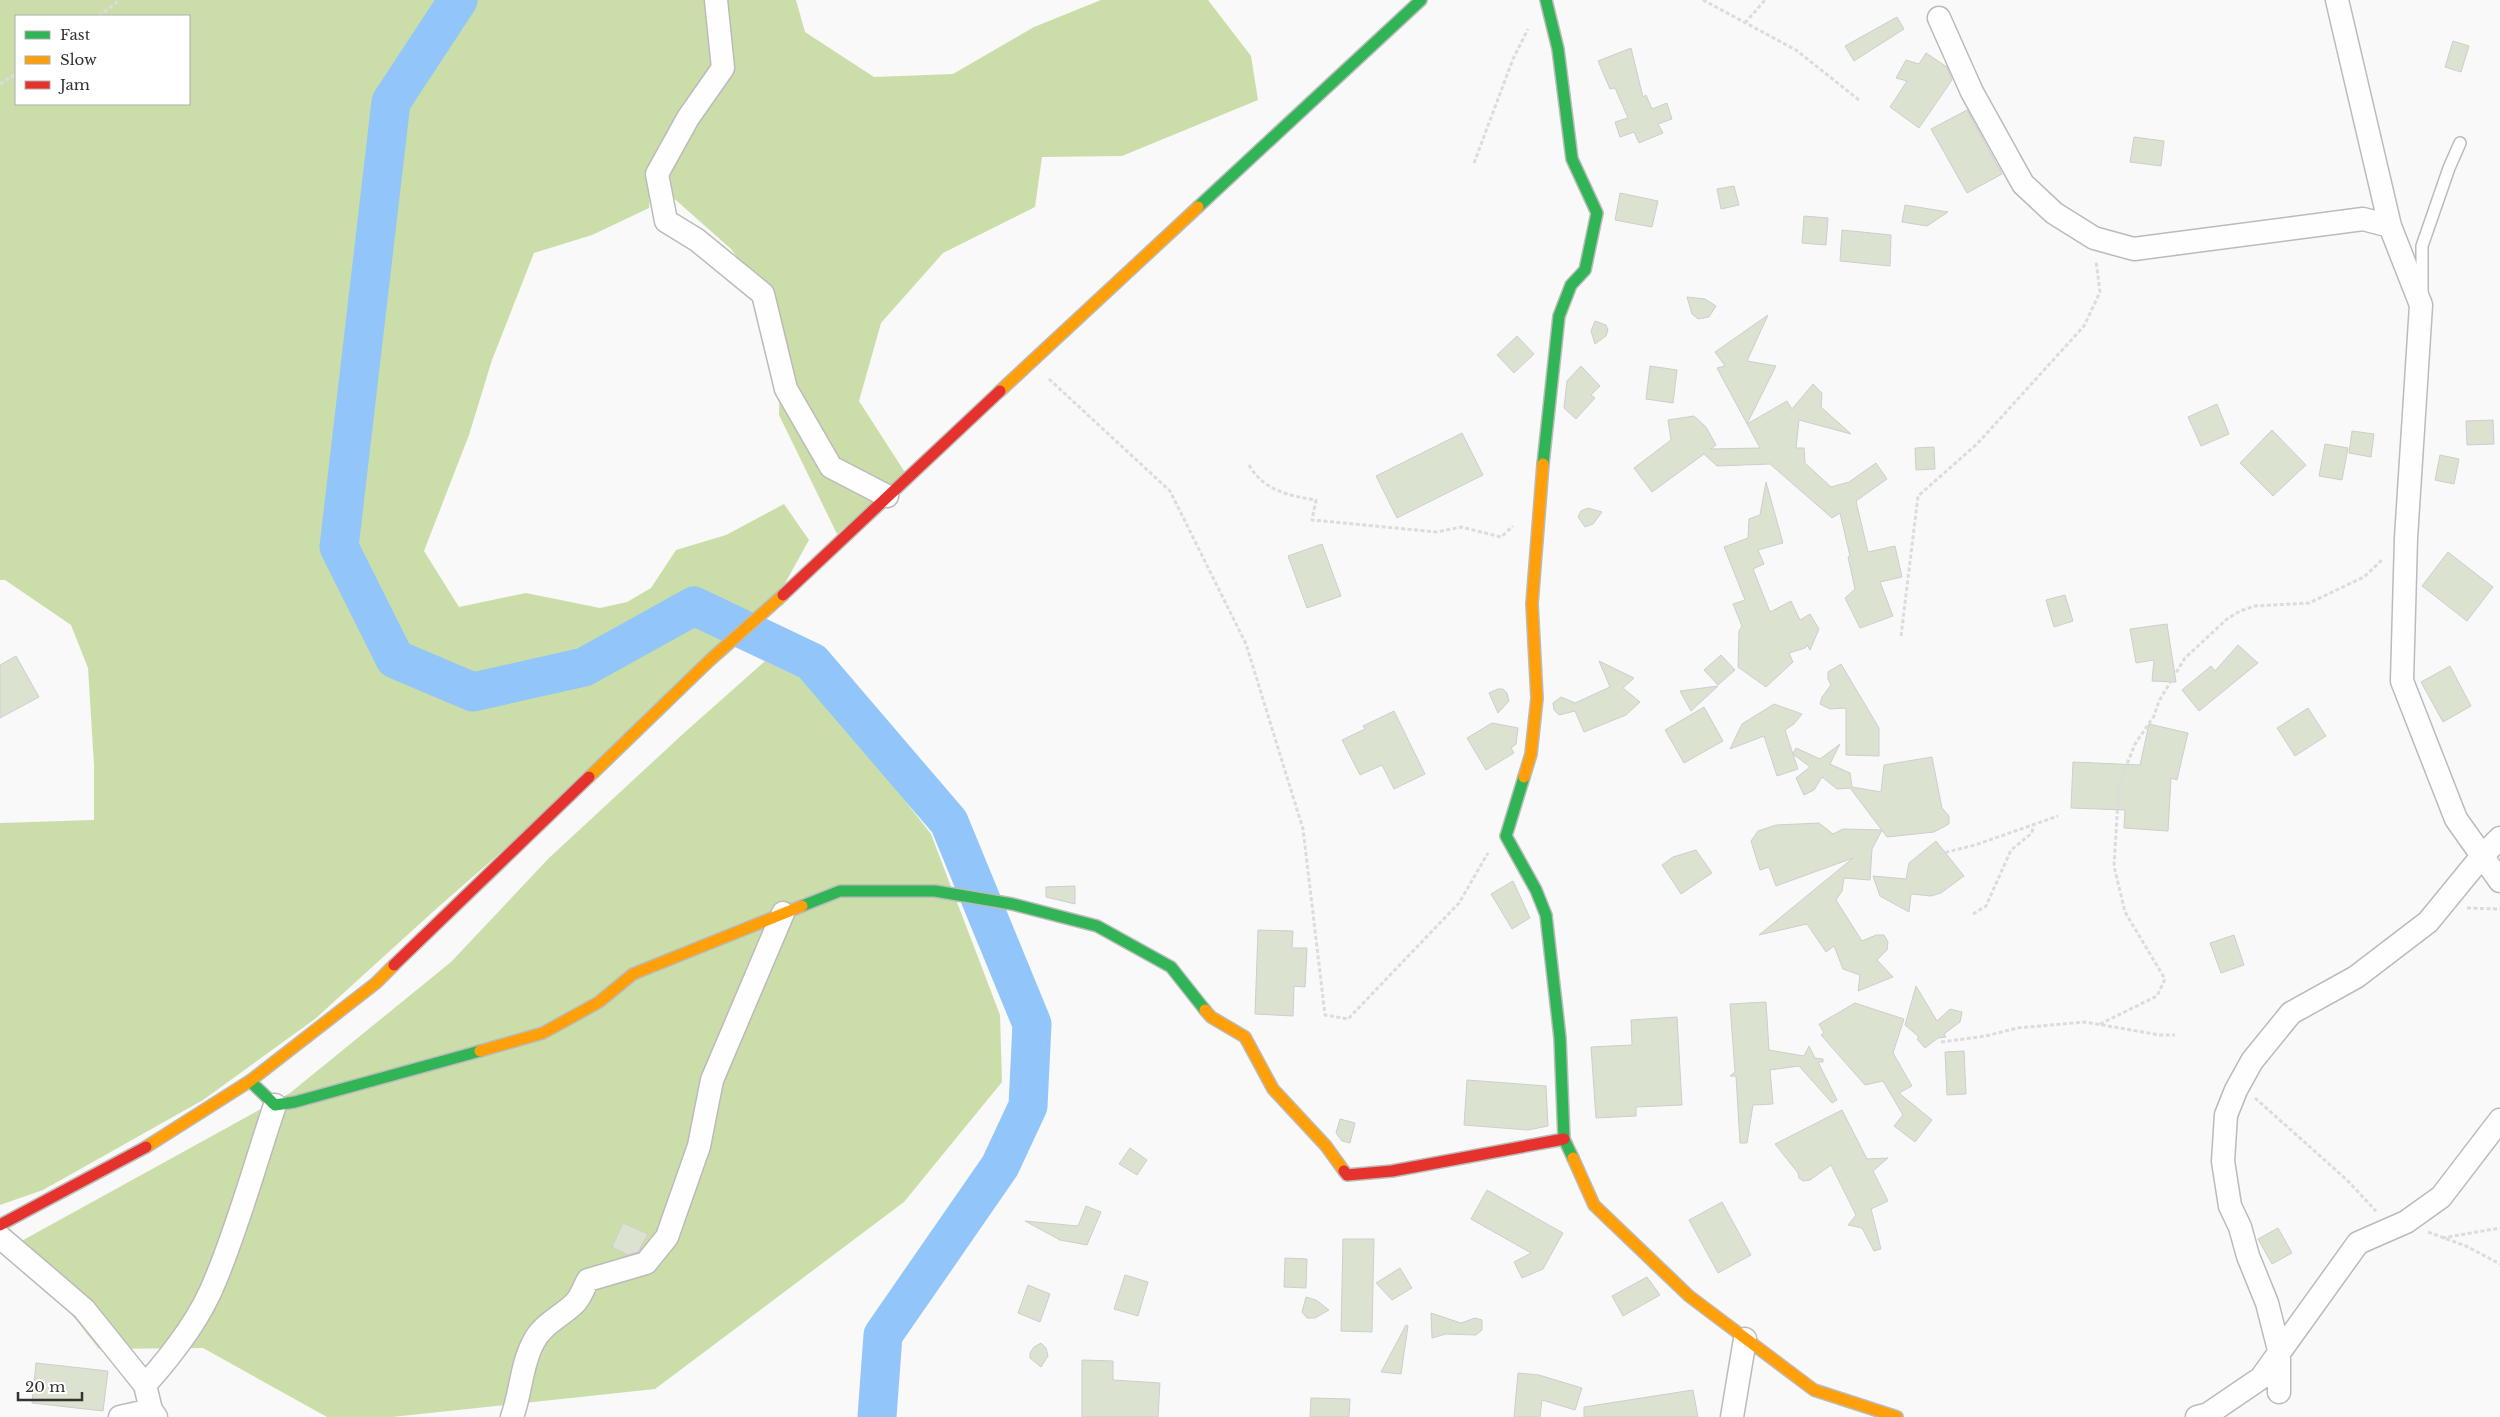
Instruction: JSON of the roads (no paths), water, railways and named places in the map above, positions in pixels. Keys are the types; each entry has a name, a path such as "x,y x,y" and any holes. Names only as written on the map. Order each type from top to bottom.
{"main road":[{"path":"0,1225 130,1157 250,1080 376,983 711,658 755,622 887,496 1421,0"},
{"path":"1546,0 1558,49 1572,159 1597,213 1585,270 1571,285 1560,316 1546,424 1532,604 1537,698 1531,754 1506,836 1536,890 1546,915 1560,1038 1564,1139 1594,1205 1689,1296 1814,1390 1897,1417"},
{"path":"250,1080 276,1105 543,1033 599,1002 633,974 840,890 935,891 1012,904 1096,926 1171,967 1211,1017 1245,1038 1273,1089 1326,1146 1347,1175 1392,1171 1564,1139"}],"street":[{"path":"716,0 723,68 688,118 657,174 666,220 697,240 763,294 786,389 831,467 887,496"},
{"path":"2338,0 2390,226 2421,306 2406,538 2402,681 2456,819 2500,881"},
{"path":"1939,18 1972,92 2023,184 2054,213 2094,238 2134,249 2363,218 2390,226"},
{"path":"2280,1392 2279,1350 2267,1303 2248,1256 2240,1227 2230,1206 2223,1161 2226,1115 2252,1061 2290,1013 2356,977 2428,922 2482,856 2500,838"},
{"path":"512,1417 533,1342 548,1323 575,1303 588,1280 646,1264 667,1237 699,1146 712,1080 783,913"},
{"path":"146,1385 160,1369 195,1319 215,1282 276,1105"},
{"path":"2197,1417 2208,1414 2261,1378 2279,1350 2295,1333 2358,1243 2406,1222 2441,1197 2500,1120"},
{"path":"0,1237 84,1310 146,1385 153,1413 120,1417"},
{"path":"1732,1417 1745,1339"}],"lane":[{"path":"2421,306 2422,246 2449,168 2460,143"}],"waterway":[{"path":"458,0 391,102 339,547 395,659 473,692 584,667 694,606 812,662 949,822 1032,1024 1028,1106 1000,1166 883,1335 877,1417"}]}
